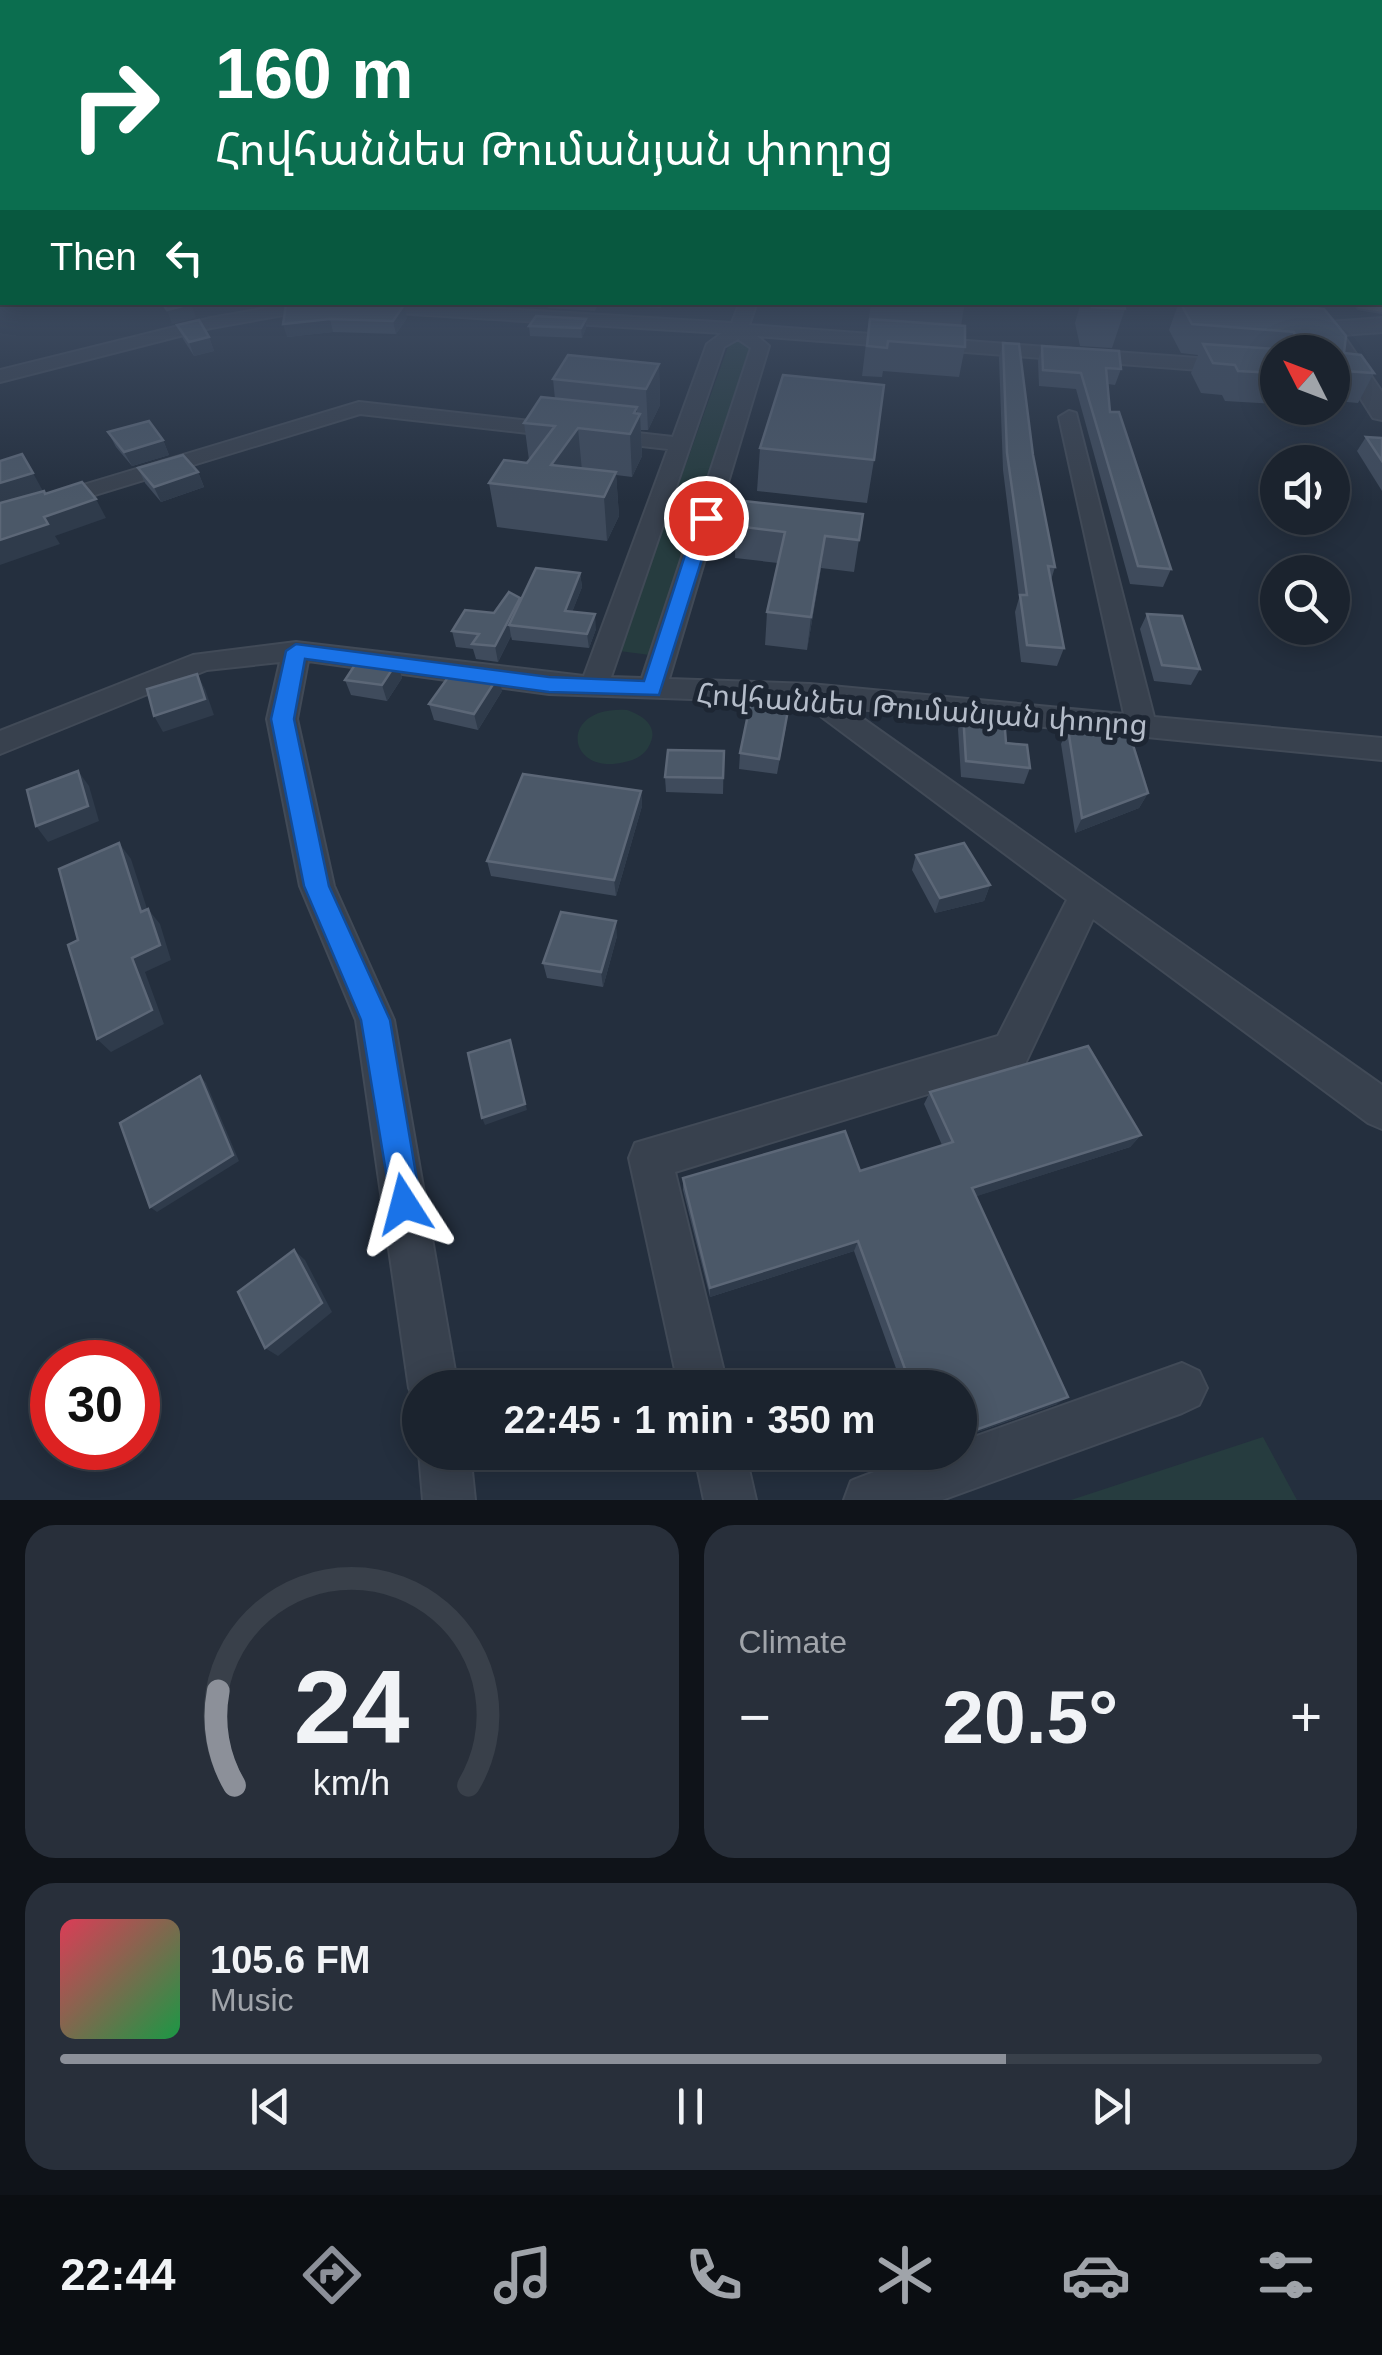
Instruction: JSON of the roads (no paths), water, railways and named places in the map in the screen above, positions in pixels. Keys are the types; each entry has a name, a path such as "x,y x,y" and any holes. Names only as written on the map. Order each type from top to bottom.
{"street":[{"path":"0,376 56,362"},
{"path":"595,684 710,362"},
{"path":"652,690 755,362"},
{"path":"1164,362 1260,369"},
{"path":"1350,381 1382,412"},
{"path":"0,517 359,408 683,444"},
{"path":"1068,417 1141,725"},
{"path":"296,651 282,719 316,886 375,1020 431,1370"},
{"name":"Հովհաննես Թումանյան փողոց","path":"0,743 203,661 296,651 549,684 810,694 1382,749"},
{"path":"810,694 1382,1108"},
{"path":"700,1370 650,1158 1010,1051 1088,893"},
{"path":"870,1500 1182,1388"},
{"path":"446,1470 448,1500"},
{"path":"723,1470 730,1500"}]}
